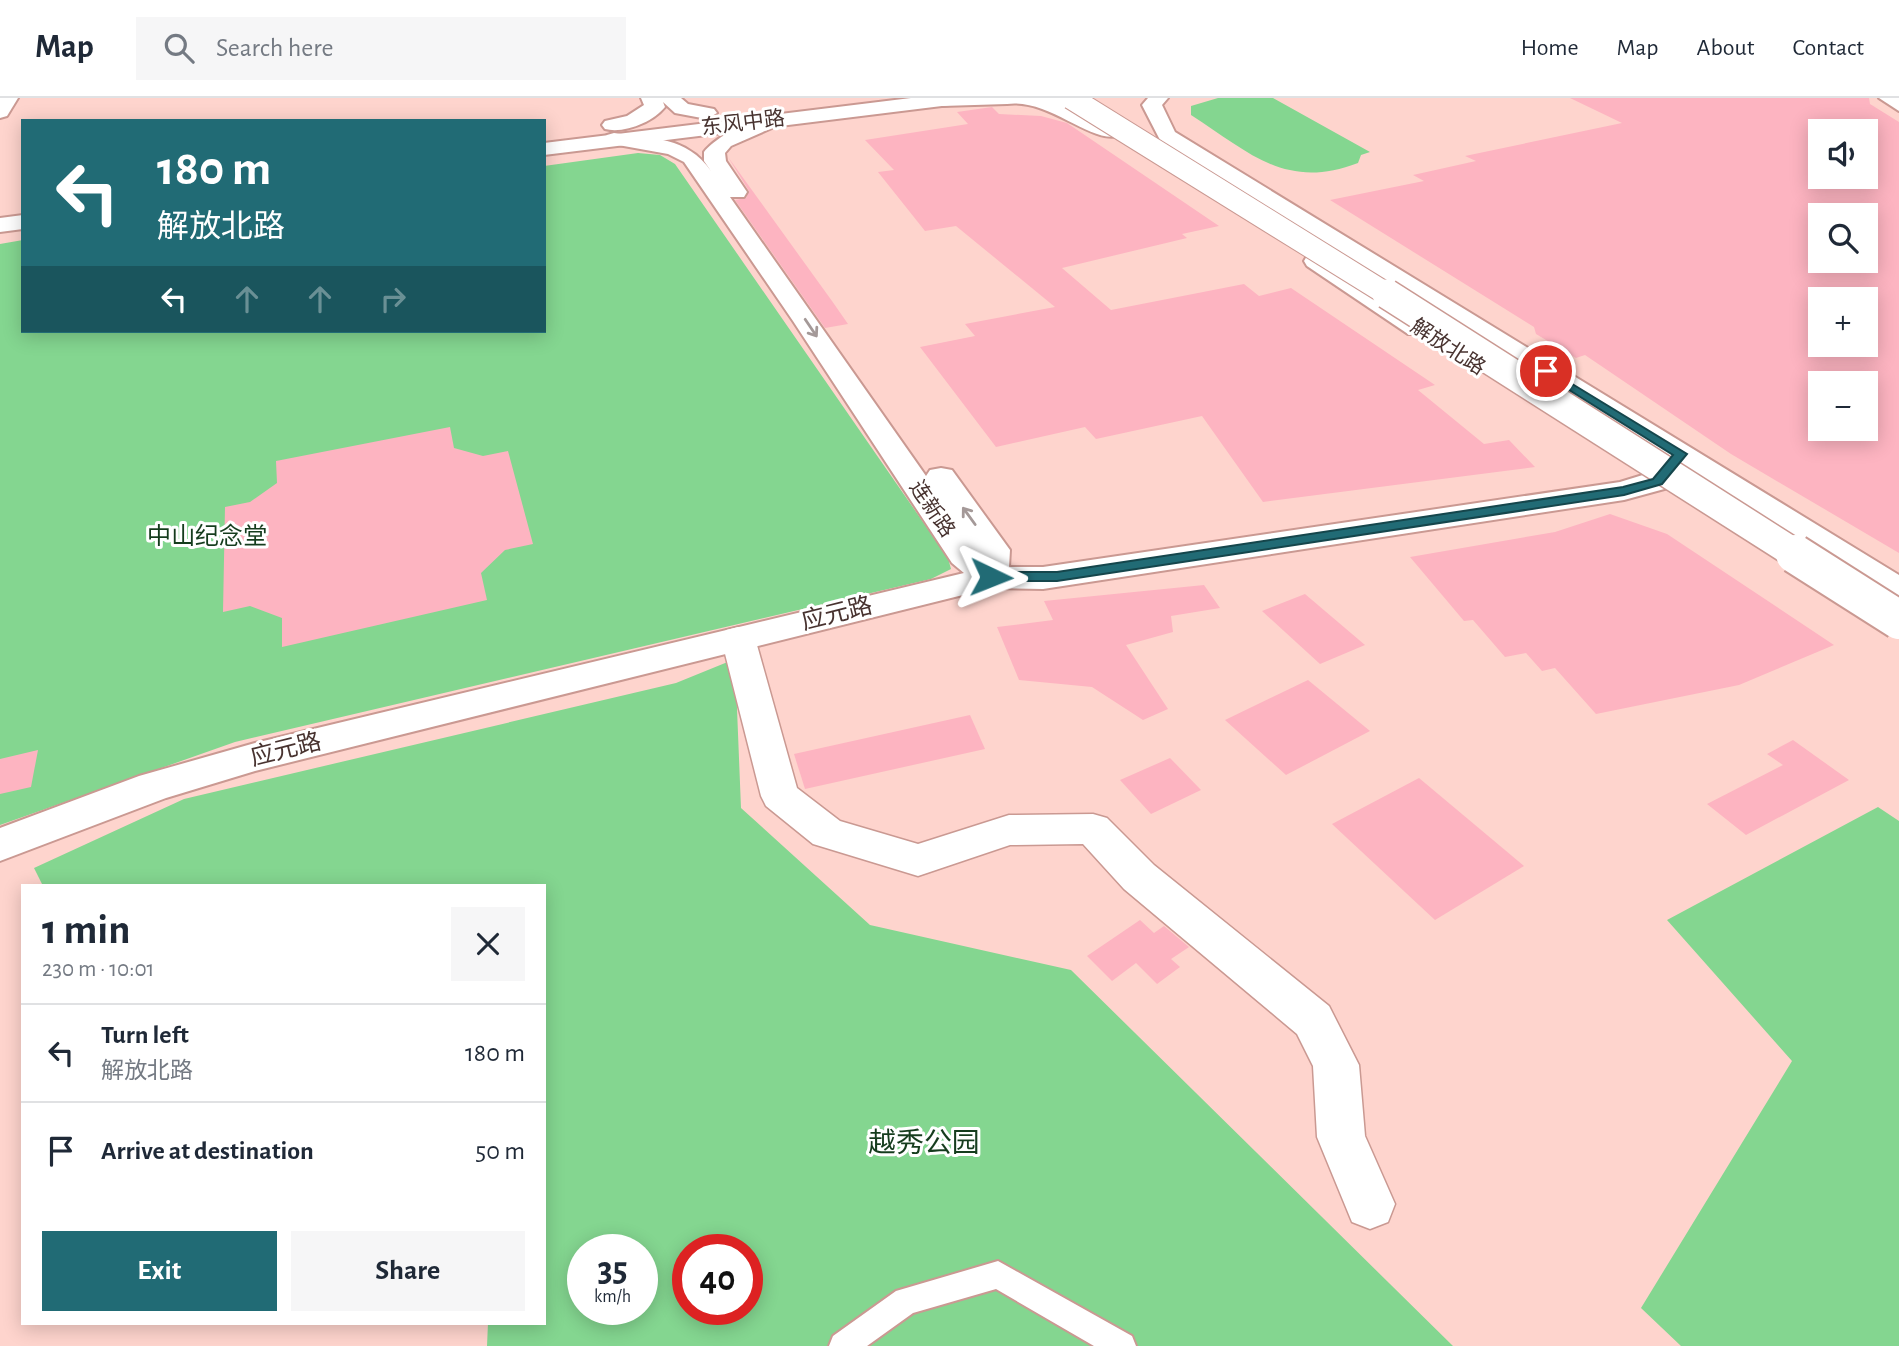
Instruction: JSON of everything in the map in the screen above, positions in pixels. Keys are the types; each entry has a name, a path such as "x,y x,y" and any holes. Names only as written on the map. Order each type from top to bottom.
{"main road":[{"path":"0,112 8,98"},
{"path":"613,132 649,113 655,107 651,98"},
{"path":"669,98 678,107 707,113"},
{"name":"东风中路","path":"546,149 707,113 850,98"},
{"path":"950,99 979,98"},
{"path":"950,99 1007,98"},
{"name":"解放北路","path":"1024,98 1062,105 1122,138 1899,638"},
{"name":"解放北路","path":"1072,98 1319,251 1899,620"},
{"name":"解放北路","path":"1083,98 1247,197 1899,607"},
{"path":"1158,98 1152,105 1153,111 1167,136"},
{"path":"1889,98 1899,104"},
{"name":"东风中路","path":"546,134 613,132 774,120 950,99"},
{"name":"连新路","path":"774,120 724,142 714,152 715,161 993,550 991,577"},
{"path":"1122,138 1124,131 1139,128 1167,136"},
{"name":"连新路","path":"613,132 674,149 691,158 806,321 964,556 991,577"},
{"name":"解放北路","path":"1167,136 1899,590"},
{"path":"0,209 21,206"},
{"path":"0,225 21,222"},
{"name":"应元路","path":"0,845 153,787 255,757 991,577 1043,578 1575,500 1647,475 1681,454"}],"street":[{"path":"738,638 780,796 827,833 918,860 1009,830 1093,830 1139,877 1313,1020 1336,1065 1341,1137 1370,1203"}],"lane":[{"path":"843,1346 906,1301 998,1275 1122,1346"}],"green space":[{"path":"1218,98 1273,98 1370,152 1361,155 1358,163 1332,170 1309,173 1288,170 1250,154 1191,115 1191,106"},
{"name":"中山纪念堂","path":"638,153 660,155 675,164 948,558 951,569 931,579 235,742 0,825 0,244 21,240 21,333 546,333 546,166"},
{"name":"越秀公园","path":"735,659 741,808 870,925 1071,970 1453,1346 487,1346 488,1325 546,1325 546,884 42,884 34,868 184,799 676,683"},
{"path":"1878,807 1899,821 1899,1346 1681,1346 1641,1308 1792,1061 1667,920"}],"building":[{"path":"1570,98 1869,98 1870,104 1899,122 1899,553 1731,454 1585,355 1576,358 1536,334 1534,327 1330,200 1424,181 1413,175 1476,161 1465,156 1622,123"},
{"path":"992,107 999,114 1041,116 1067,123 1219,226 1182,234 1187,238 1062,268 1111,310 1244,284 1259,296 1291,288 1435,385 1418,390 1484,444 1509,440 1535,467 1263,502 1202,416 1096,439 1085,427 996,447 920,347 975,336 965,324 1055,307 956,226 925,231 878,172 894,170 865,140 968,124 957,112"},
{"path":"728,157 848,324 825,328 735,200 746,198 749,191"},
{"path":"450,427 454,448 483,456 508,451 533,544 505,550 481,573 487,600 282,647 282,618 250,606 223,612 225,507 250,502 277,483 276,461"},
{"path":"1610,514 1667,534 1834,645 1739,685 1596,714 1555,668 1542,671 1526,653 1505,657 1473,620 1464,621 1410,557 1555,532"},
{"path":"1204,585 1220,608 1171,616 1173,632 1126,645 1168,709 1143,720 1092,687 1019,680 997,627 1053,620 1044,601"},
{"path":"1305,594 1365,645 1320,664 1262,611"},
{"path":"1308,680 1370,731 1286,775 1225,720"},
{"path":"970,715 985,749 805,789 794,754"},
{"path":"1793,740 1849,780 1746,835 1707,804 1783,765 1767,754"},
{"path":"38,750 31,787 0,794 0,759"},
{"path":"1170,758 1201,790 1151,814 1120,780"},
{"path":"1419,778 1524,866 1435,920 1332,824"},
{"path":"1140,920 1154,933 1164,926 1189,947 1171,959 1180,967 1157,984 1136,963 1112,981 1087,956"}],"route":[{"path":"991,577 1043,578 1575,500 1624,491 1657,481 1681,454 1546,371"}]}
